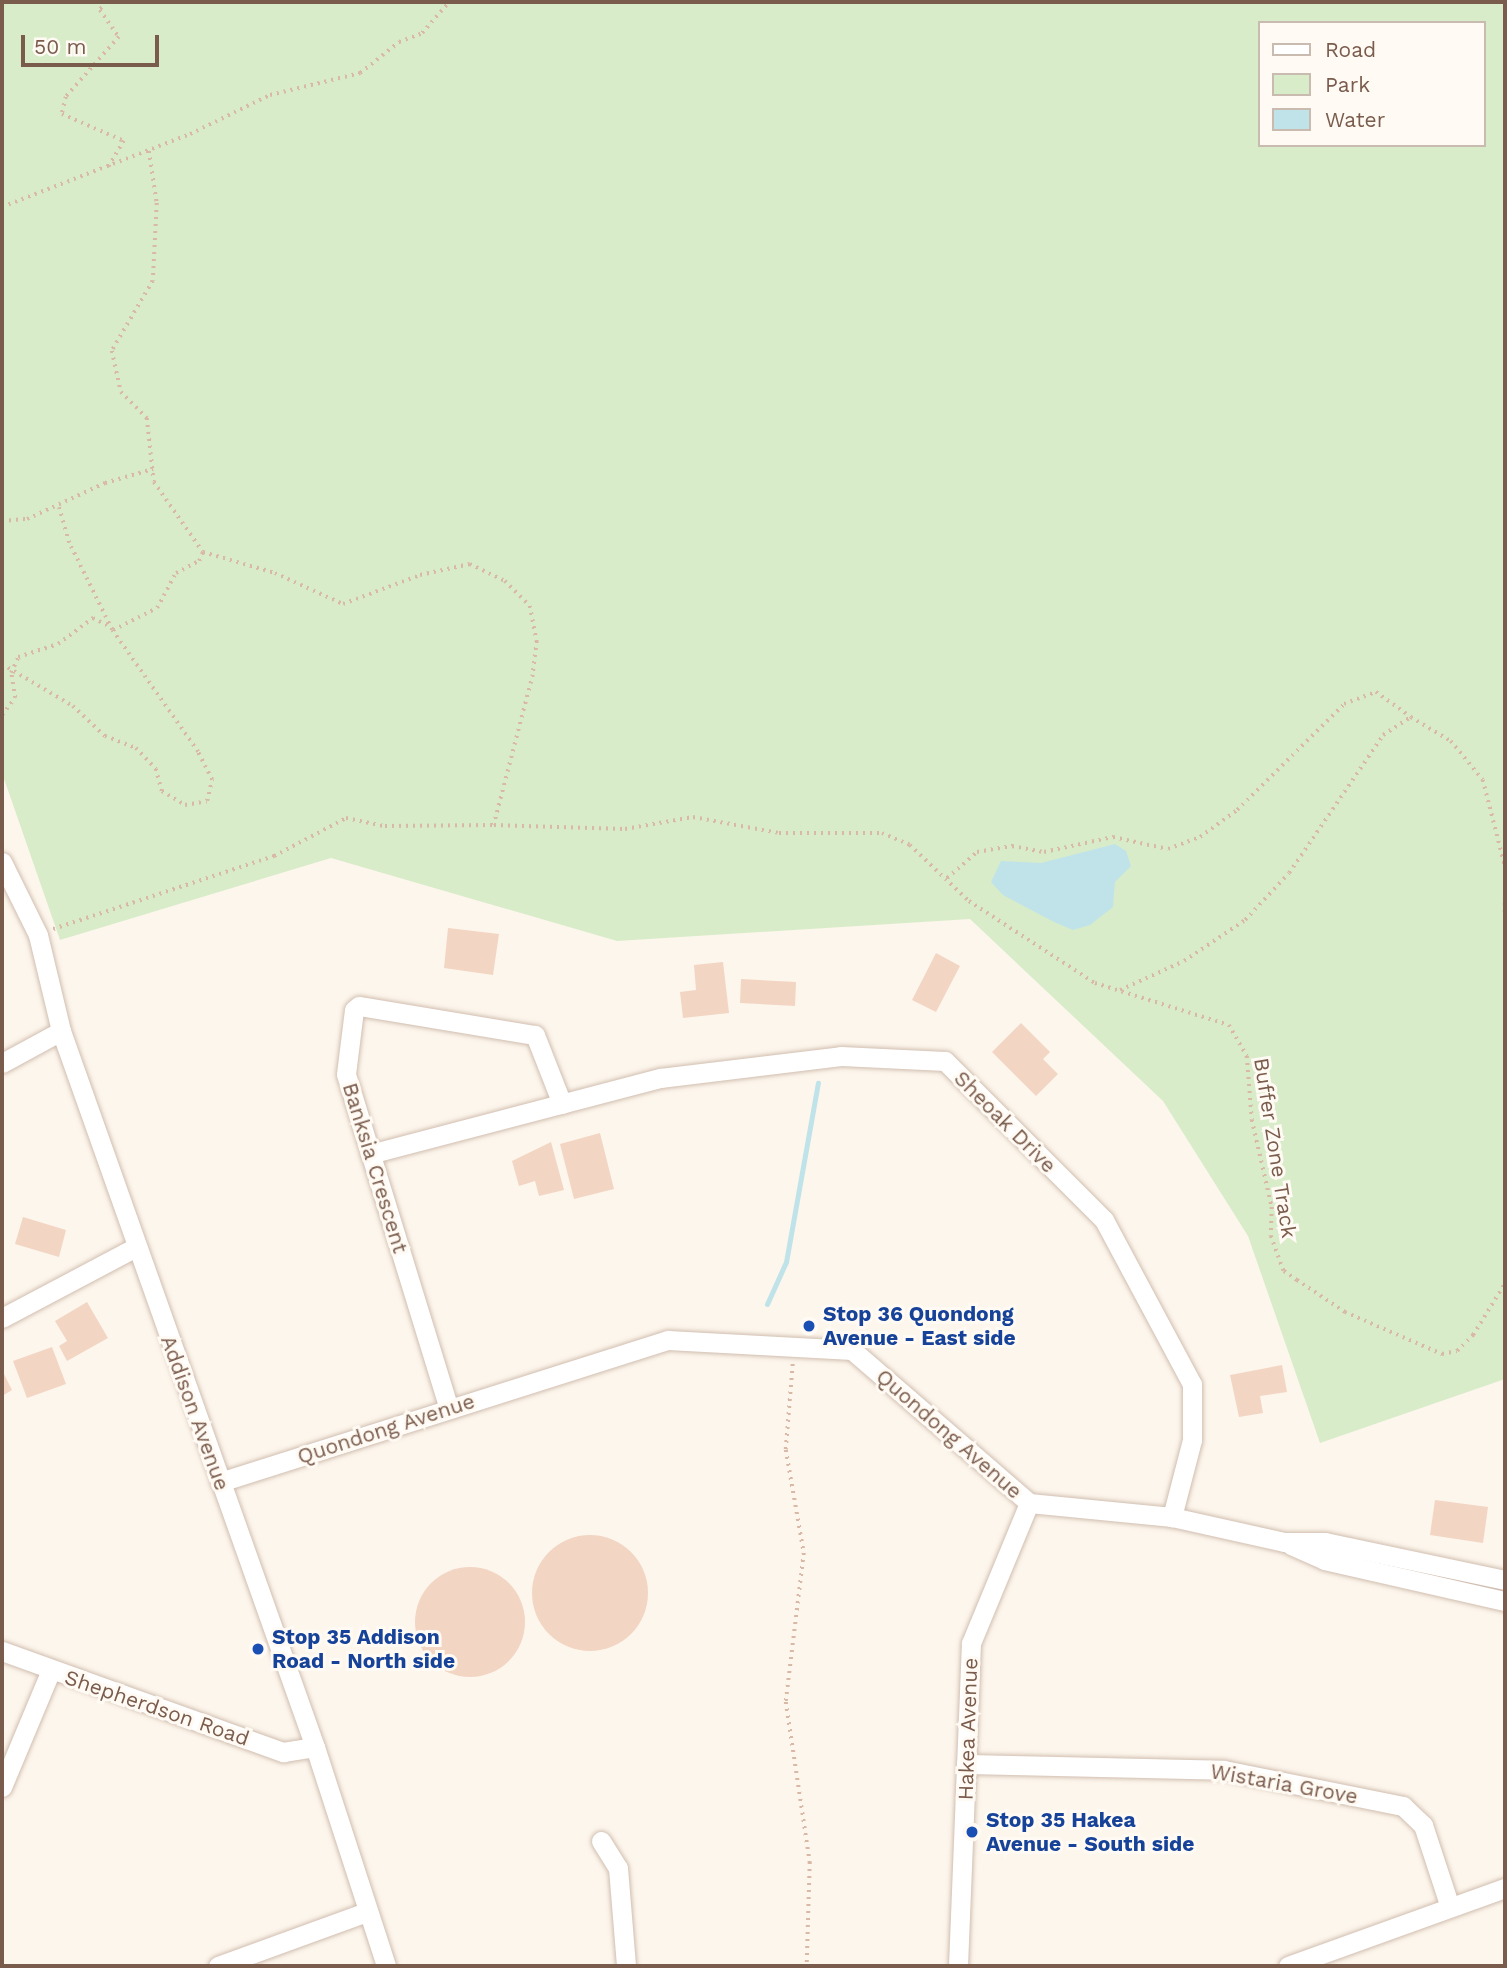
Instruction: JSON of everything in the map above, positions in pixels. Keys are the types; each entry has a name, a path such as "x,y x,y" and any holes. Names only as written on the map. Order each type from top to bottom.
{"street":[{"name":"Addison Avenue","path":"2,862 38,935 61,1031 135,1247 316,1747 366,1912 386,1966"},
{"name":"Banksia Crescent","path":"449,1409 346,1074 359,1006 535,1035 562,1104"},
{"path":"2,1063 61,1031"},
{"name":"Sheoak Drive","path":"370,1154 660,1078 841,1056 945,1061 1104,1220 1192,1384 1192,1440 1172,1517"},
{"path":"2,1318 135,1247"},
{"name":"Quondong Avenue","path":"220,1482 668,1339 852,1350 1029,1503 1172,1517 1284,1542 1324,1560 1505,1601"},
{"name":"Hakea Avenue","path":"958,1966 971,1643 1029,1503"},
{"name":"Quondong Avenue","path":"1284,1542 1325,1542 1505,1580"},
{"name":"Shepherdson Road","path":"2,1651 283,1752 316,1747"},
{"path":"2,1787 51,1670"},
{"name":"Wistaria Grove","path":"966,1764 1224,1770 1403,1806 1423,1825 1450,1908"},
{"path":"601,1841 618,1868 626,1966"},
{"path":"1288,1966 1505,1888"},
{"path":"218,1966 366,1912"}],"path":[{"path":"106,2 100,10 119,37 66,97 62,114 124,141 108,167"},
{"path":"2,207 149,151 270,95 360,73 399,42 422,33 449,2"},
{"path":"149,151 157,203 153,281 112,351 121,391 147,418 154,482 203,552 275,573 342,604 420,575 470,564 505,581 530,607 537,641 494,825"},
{"path":"2,521 27,519 104,483 153,469"},
{"path":"59,506 69,543 112,630"},
{"path":"112,630 158,608 176,573 199,561 203,552"},
{"path":"2,664 11,673 73,706 104,736 136,748 156,769 162,791 185,805 207,801 212,780 198,752 103,620 86,620 58,644 18,657 11,673 15,698 2,715"},
{"path":"947,878 977,852 1012,846 1044,852 1114,837 1168,849 1200,837 1237,810 1344,704 1376,692 1451,741 1483,780 1505,866"},
{"path":"1118,991 1184,961 1245,920 1289,873 1383,735 1411,717"},
{"name":"Buffer Zone Track","path":"38,935 274,856 346,817 385,826 494,825 554,830 625,829 693,817 779,833 856,830 910,845 969,901 997,915 1041,950 1118,991 1228,1025 1247,1056 1252,1120 1272,1207 1271,1236 1284,1271 1345,1312 1442,1354 1457,1351 1473,1335 1505,1283"},
{"path":"1505,903 1505,916"},
{"path":"795,1347 786,1450 804,1553 786,1702 810,1862 807,1966"}],"green space":[{"path":"2,2 1505,2 1505,1379 1320,1443 1248,1236 1163,1101 970,919 617,941 331,858 60,940 2,773"}],"water":[{"path":"1115,844 1126,851 1131,866 1115,882 1113,907 1090,925 1073,930 1054,922 1003,895 991,882 1001,861 1041,863"}],"building":[{"path":"448,928 499,934 493,975 444,968"},
{"path":"936,953 960,966 936,1012 912,1000"},
{"path":"723,962 729,1013 683,1018 680,992 696,990 694,965"},
{"path":"741,979 796,982 795,1006 740,1003"},
{"path":"1021,1023 1050,1052 1043,1059 1058,1074 1036,1096 992,1052"},
{"path":"600,1133 614,1189 574,1199 560,1144"},
{"path":"551,1142 564,1190 539,1196 535,1181 519,1186 512,1161"},
{"path":"23,1217 66,1230 59,1257 15,1244"},
{"path":"87,1302 108,1338 67,1361 59,1346 67,1341 55,1321"},
{"path":"52,1347 66,1384 27,1398 13,1361"},
{"path":"1282,1365 1287,1392 1260,1396 1263,1413 1239,1417 1230,1375"},
{"path":"2,1370 12,1390 2,1396"},
{"path":"1435,1500 1488,1507 1483,1543 1430,1535"},
{"path":"590,1535 612,1540 631,1552 643,1571 648,1593 643,1615 631,1634 612,1646 590,1651 568,1646 549,1634 537,1615 532,1593 537,1571 549,1552 568,1540"},
{"path":"470,1567 491,1571 509,1583 521,1601 525,1622 521,1643 509,1661 491,1673 470,1677 449,1673 431,1661 419,1643 415,1622 419,1601 431,1583 449,1571"}],"waterway":[{"path":"767,1304 786,1262 818,1083"}],"place":[{"name":"Stop 36 Quondong Avenue - East side","path":"809,1326"},
{"name":"Stop 35 Addison Road - North side","path":"258,1649"},
{"name":"Stop 35 Hakea Avenue - South side","path":"972,1832"}]}
